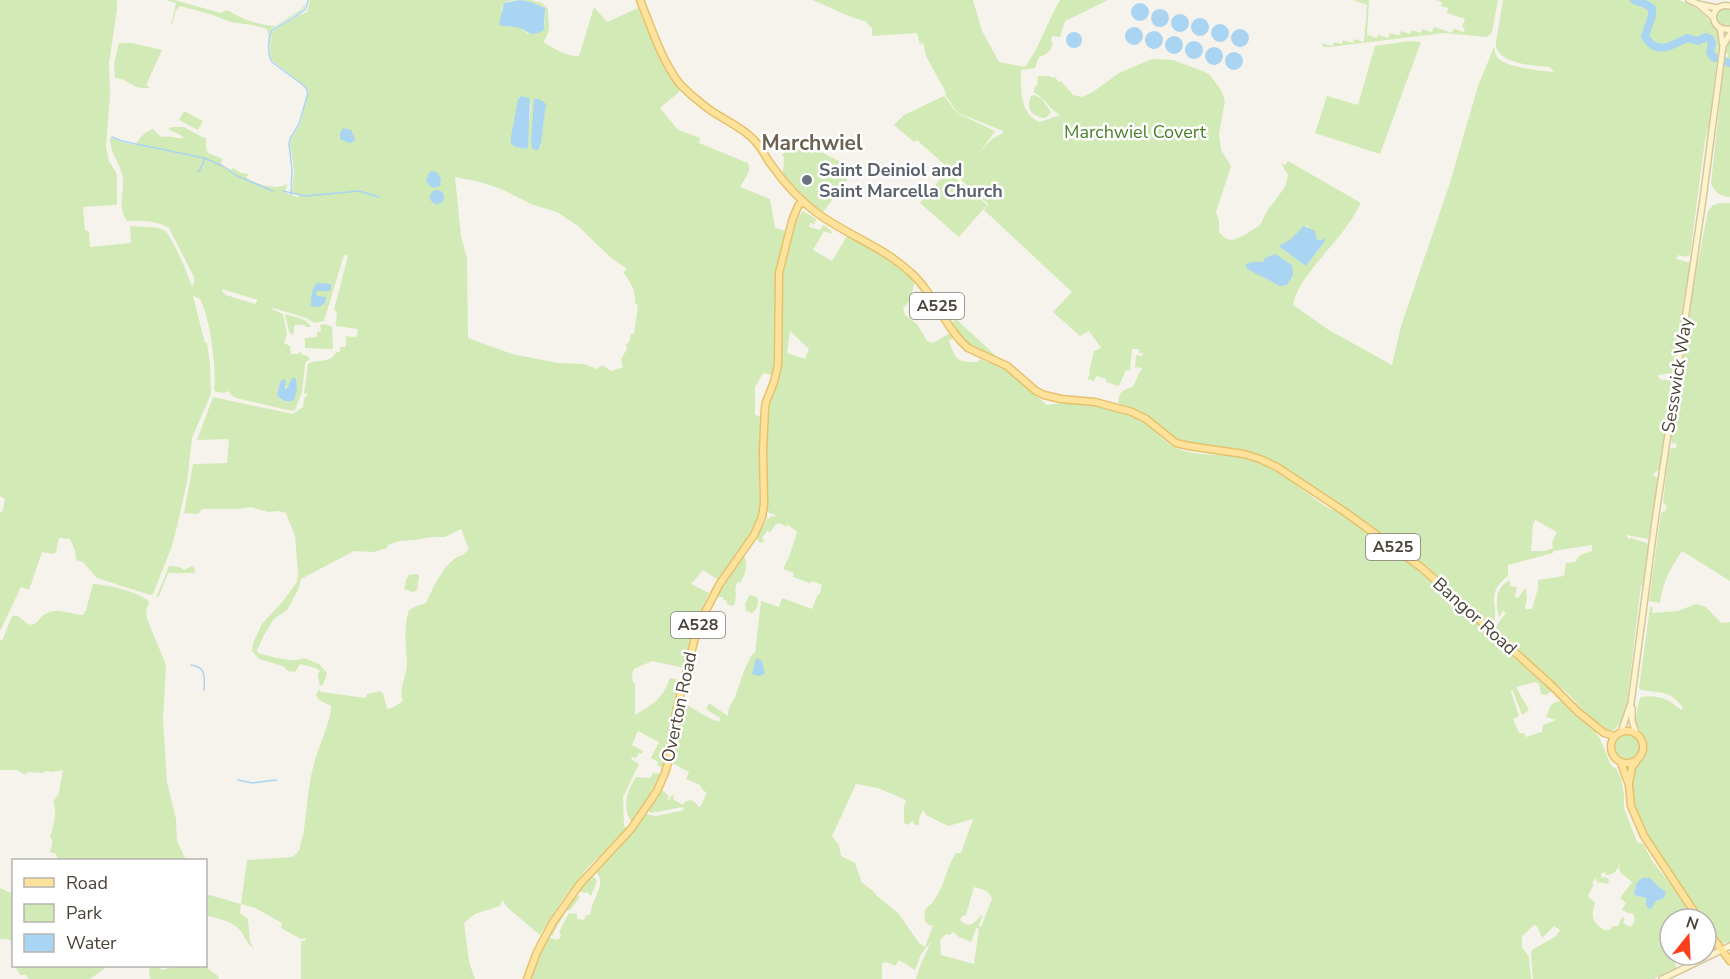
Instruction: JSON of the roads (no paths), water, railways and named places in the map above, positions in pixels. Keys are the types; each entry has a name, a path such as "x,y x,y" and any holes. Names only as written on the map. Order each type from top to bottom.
{"main road":[{"name":"A525","path":"640,0 668,65 679,83 708,109 753,138 773,168 803,201"},
{"name":"Bangor Road","path":"803,201 827,220 891,256 910,271 921,282 963,344 1007,366 1036,391 1052,398 1095,402 1132,412 1146,419 1166,436 1182,445 1244,453 1277,467 1321,496 1422,568 1596,728 1606,740 1611,753"},
{"name":"Overton Road","path":"527,979 537,952 553,922 580,884 631,829 661,783 669,764 676,712 698,626 715,591 754,535 762,517 765,408 777,365 779,273 792,221 798,206 803,201"},
{"name":"Bangor Road","path":"1596,728 1604,733 1618,734"},
{"name":"A525","path":"1618,734 1631,731 1636,733"},
{"path":"1629,789 1632,767 1643,751 1642,741 1636,733"},
{"path":"1611,753 1611,744 1618,734"},
{"name":"A525","path":"1611,753 1621,763 1629,789 1631,806 1644,836 1691,907"},
{"path":"1621,763 1630,764 1639,759"},
{"path":"1718,946 1730,961"}],"street":[{"path":"1689,0 1717,8 1728,5"},
{"path":"1698,4 1713,17 1715,24 1720,28 1730,29"},
{"path":"1713,17 1717,8"},
{"name":"Sesswick Way","path":"1636,733 1632,721 1631,703 1723,48 1720,28"},
{"name":"Sesswick Way","path":"1723,48 1730,34"},
{"name":"Sesswick Way","path":"1618,734 1631,703"},
{"path":"1662,979 1730,946"}],"water":[{"path":"520,0 545,8 544,30 531,34 519,28 499,25 504,3"},
{"path":"1136,3 1144,3 1149,8 1147,19 1136,21 1131,16 1131,8"},
{"path":"1156,9 1164,9 1169,14 1167,25 1156,27 1151,22 1151,14"},
{"path":"1176,14 1184,14 1189,19 1187,30 1176,32 1171,27 1171,19"},
{"path":"1196,18 1204,18 1209,23 1207,34 1196,36 1191,31 1191,23"},
{"path":"1216,24 1224,24 1229,29 1227,40 1216,42 1211,37 1211,29"},
{"path":"1130,27 1138,27 1143,32 1141,43 1130,45 1125,40 1125,32"},
{"path":"1236,29 1244,29 1249,34 1247,45 1236,47 1231,42 1231,34"},
{"path":"1150,31 1158,31 1163,36 1161,47 1150,49 1145,44 1145,36"},
{"path":"1074,32 1080,34 1082,40 1080,46 1074,48 1068,46 1066,40 1068,34"},
{"path":"1170,36 1178,36 1183,41 1181,52 1170,54 1165,49 1165,41"},
{"path":"1190,41 1198,41 1203,46 1201,57 1190,59 1185,54 1185,46"},
{"path":"1210,47 1218,47 1223,52 1221,63 1210,65 1205,60 1205,52"},
{"path":"1230,52 1238,52 1243,57 1241,68 1230,70 1225,65 1225,57"},
{"path":"521,96 530,100 528,147 526,149 511,144 518,99"},
{"path":"534,99 539,99 546,104 538,150 532,148 531,142"},
{"path":"343,128 351,130 355,139 353,142 349,143 340,139"},
{"path":"432,171 437,172 441,179 440,186 433,188 426,180"},
{"path":"434,190 440,190 444,197 440,204 434,204 430,200 430,194"},
{"path":"1304,226 1315,231 1317,240 1322,240 1324,237 1325,241 1306,266 1280,247"},
{"path":"1275,254 1292,265 1293,275 1287,285 1280,286 1246,267 1246,264 1263,262 1265,258"},
{"path":"317,283 331,284 331,290 315,293 326,297 326,301 323,305 315,307 311,306 311,300 312,291"},
{"path":"292,378 296,378 297,389 294,400 284,401 277,394 280,382 283,379 286,381 285,388 287,389"},
{"path":"756,658 762,661 765,674 759,676 752,674"},
{"path":"1642,878 1650,878 1666,892 1664,898 1656,901 1651,909 1646,905 1646,898 1634,894 1636,884"}],"waterway":[{"path":"291,194 292,170 289,144 299,124 308,93 303,85 272,62 269,55 269,42 272,30 303,11 308,0"},
{"path":"1634,0 1652,8 1652,16 1645,36 1654,46 1664,48 1687,38 1698,41 1706,37 1712,43 1710,52 1713,57 1730,63"},
{"path":"112,137 204,158"},
{"path":"198,172 204,158 223,166 237,176 273,191"},
{"path":"283,191 305,196 359,191 379,197"},
{"path":"191,665 202,670 204,690"},
{"path":"238,780 252,783 276,780"}],"place":[{"name":"Saint Deiniol and Saint Marcella Church","path":"807,180"}],"district":[{"name":"Marchwiel","path":"812,143"}],"park label":[{"name":"Marchwiel Covert","path":"1135,132"}]}
